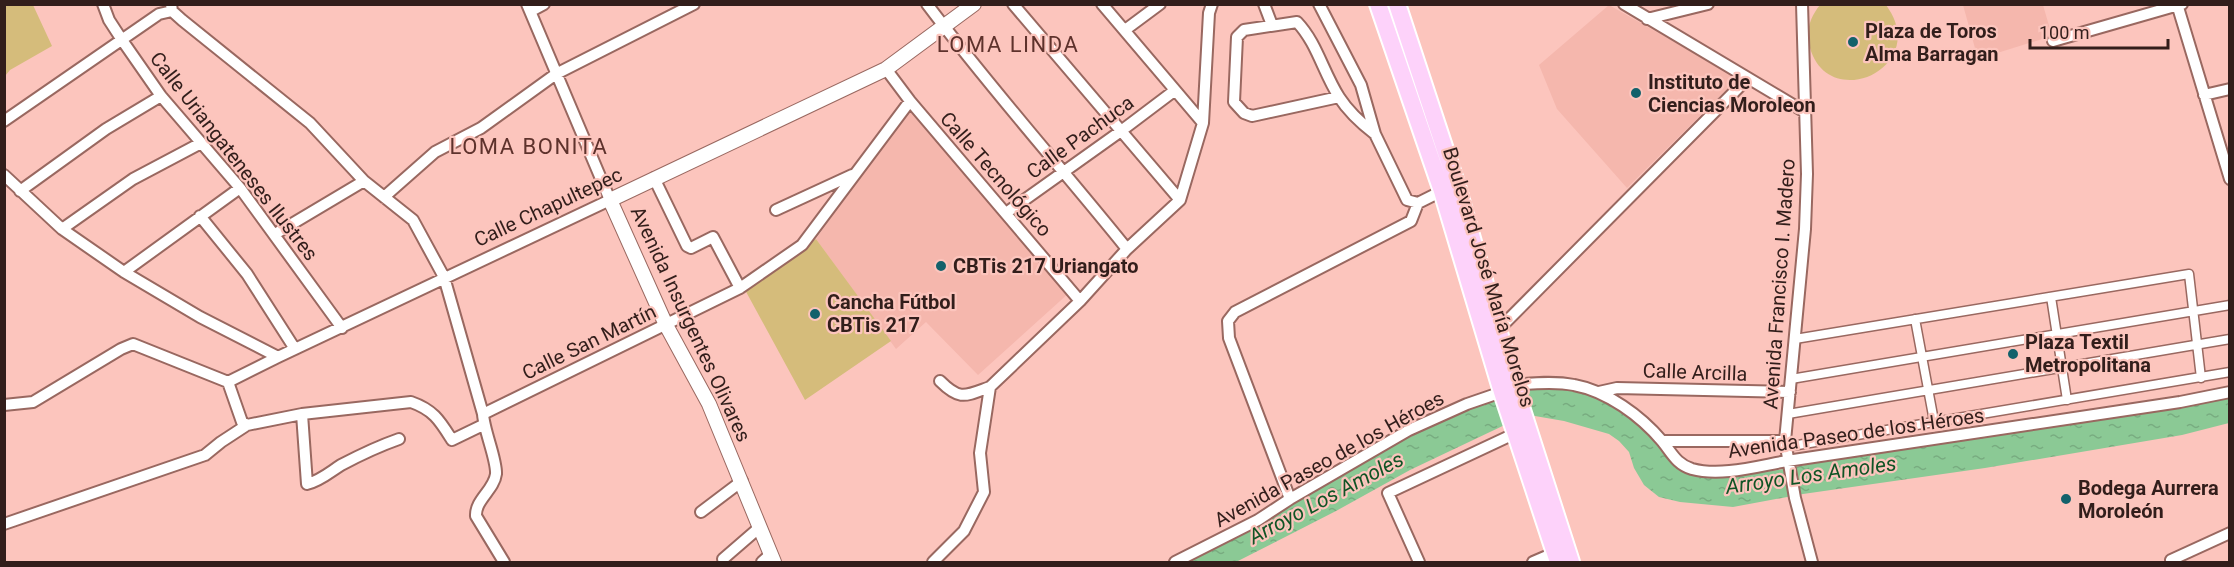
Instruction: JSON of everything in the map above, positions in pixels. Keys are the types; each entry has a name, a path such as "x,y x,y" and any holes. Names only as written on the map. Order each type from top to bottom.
{"main road":[{"name":"Boulevard José María Morelos","path":"1378,4 1492,332"},
{"name":"Boulevard José María Morelos","path":"1397,4 1456,186 1518,427 1563,556"}],"street":[{"name":"Calle Uriangateneses Ilustres","path":"103,4 109,20 161,96 240,188 342,328"},
{"path":"529,8 544,4"},
{"path":"384,197 435,152 482,128 556,74 694,4"},
{"path":"927,4 1000,99 1065,171 1127,249"},
{"name":"Calle Chapultepec","path":"228,382 444,277 886,69 974,4"},
{"path":"1013,4 1180,200"},
{"path":"1102,4 1203,123"},
{"path":"1125,30 1160,4"},
{"path":"1264,4 1272,25"},
{"path":"1319,4 1361,85 1375,134 1407,200 1418,203 1442,191"},
{"path":"1624,4 1805,112"},
{"path":"1647,19 1708,4"},
{"name":"Avenida Francisco I. Madero","path":"1802,4 1807,174 1805,229 1786,444 1795,498 1812,562"},
{"path":"2053,41 2179,5 2229,179"},
{"path":"940,381 952,393 960,396 990,387 1080,301 1127,249 1180,200 1203,123 1207,7"},
{"path":"4,121 171,8 309,123 364,180 412,220 444,277 496,472 494,480 476,510 476,516 504,562"},
{"name":"Avenida Insurgentes Olivares","path":"529,8 610,200 666,325 709,404 760,527 769,560"},
{"path":"1339,97 1252,116 1244,113 1234,102 1237,37 1244,30 1297,22 1307,33 1339,97 1362,124 1375,134"},
{"name":"Calle Tecnológico","path":"886,69 910,101 1080,301"},
{"path":"1492,332 1748,78"},
{"path":"2204,95 2229,89"},
{"name":"Calle Pachuca","path":"1006,213 1122,131 1174,90"},
{"path":"20,191 106,129 161,96"},
{"name":"Calle San Martín","path":"302,414 411,402 425,407 436,416 452,440 483,419 740,288 802,245 910,101"},
{"path":"63,229 133,179 201,143"},
{"path":"776,210 855,174"},
{"path":"4,175 63,229 124,272 200,317 278,357"},
{"path":"654,178 687,246 691,248 713,237 740,288"},
{"path":"275,234 364,180"},
{"path":"124,272 240,188"},
{"path":"1290,499 1229,338 1228,321 1235,312 1411,221 1418,203"},
{"path":"200,216 247,274 295,349"},
{"path":"1795,339 2189,274 2202,378"},
{"path":"2051,297 2067,400"},
{"path":"1791,379 2229,305"},
{"path":"1915,319 1934,421"},
{"path":"1788,414 2229,339"},
{"path":"4,405 33,402 133,344 228,382 242,422 247,425"},
{"path":"1662,441 1786,444 2229,372"},
{"name":"Avenida Paseo de los Héroes","path":"1175,562 1258,520 1409,430 1467,404 1509,391 1573,384 1599,392 1626,409 1662,441 1675,460 1692,469 1730,472 2180,402 2229,392"},
{"path":"933,562 964,531 984,492 980,453 990,387"},
{"name":"Calle Arcilla","path":"1599,392 1617,388 1790,392"},
{"path":"4,524 205,455 247,425 302,414 307,484 316,482 374,448 399,439"},
{"path":"1419,562 1388,493 1518,427"},
{"path":"702,512 742,481"},
{"path":"723,559 760,527"},
{"path":"2172,561 2229,533"},
{"path":"1533,562 1563,556"}],"shaded area":[{"path":"5,4 33,5 52,46 10,70 5,76"},
{"name":"Instituto de Ciencias Moroleon","path":"1609,5 1738,78 1627,188 1557,109 1539,65"},
{"name":"Plaza de Toros Alma Barragan","path":"1820,5 1886,5 1897,27 1896,47 1887,63 1872,74 1855,80 1836,78 1821,68 1810,48 1808,36 1811,20"},
{"path":"1963,5 2043,5 2052,36 1978,59"},
{"name":"CBTis 217 Uriangato","path":"910,105 1070,292 978,375 926,322 896,349 816,239"},
{"name":"Cancha Fútbol CBTis 217","path":"816,239 891,341 805,400 744,288"}],"water":[{"name":"Arroyo Los Amoles","path":"1542,385 1589,391 1641,424 1673,461 1730,475 1772,471 1882,448 2229,392 2229,423 2182,435 1733,507 1680,502 1659,497 1644,485 1634,468 1629,452 1609,434 1564,421 1529,415 1410,470 1236,562 1185,562 1443,416"}],"place":[{"name":"Plaza de Toros Alma Barragan","path":"1853,42"},
{"name":"Instituto de Ciencias Moroleon","path":"1636,93"},
{"name":"CBTis 217 Uriangato","path":"941,266"},
{"name":"Cancha Fútbol CBTis 217","path":"815,314"},
{"name":"Plaza Textil Metropolitana","path":"2013,354"},
{"name":"Bodega Aurrera Moroleón","path":"2066,499"}],"district":[{"name":"LOMA LINDA","path":"1008,44"},
{"name":"LOMA BONITA","path":"529,146"}]}
